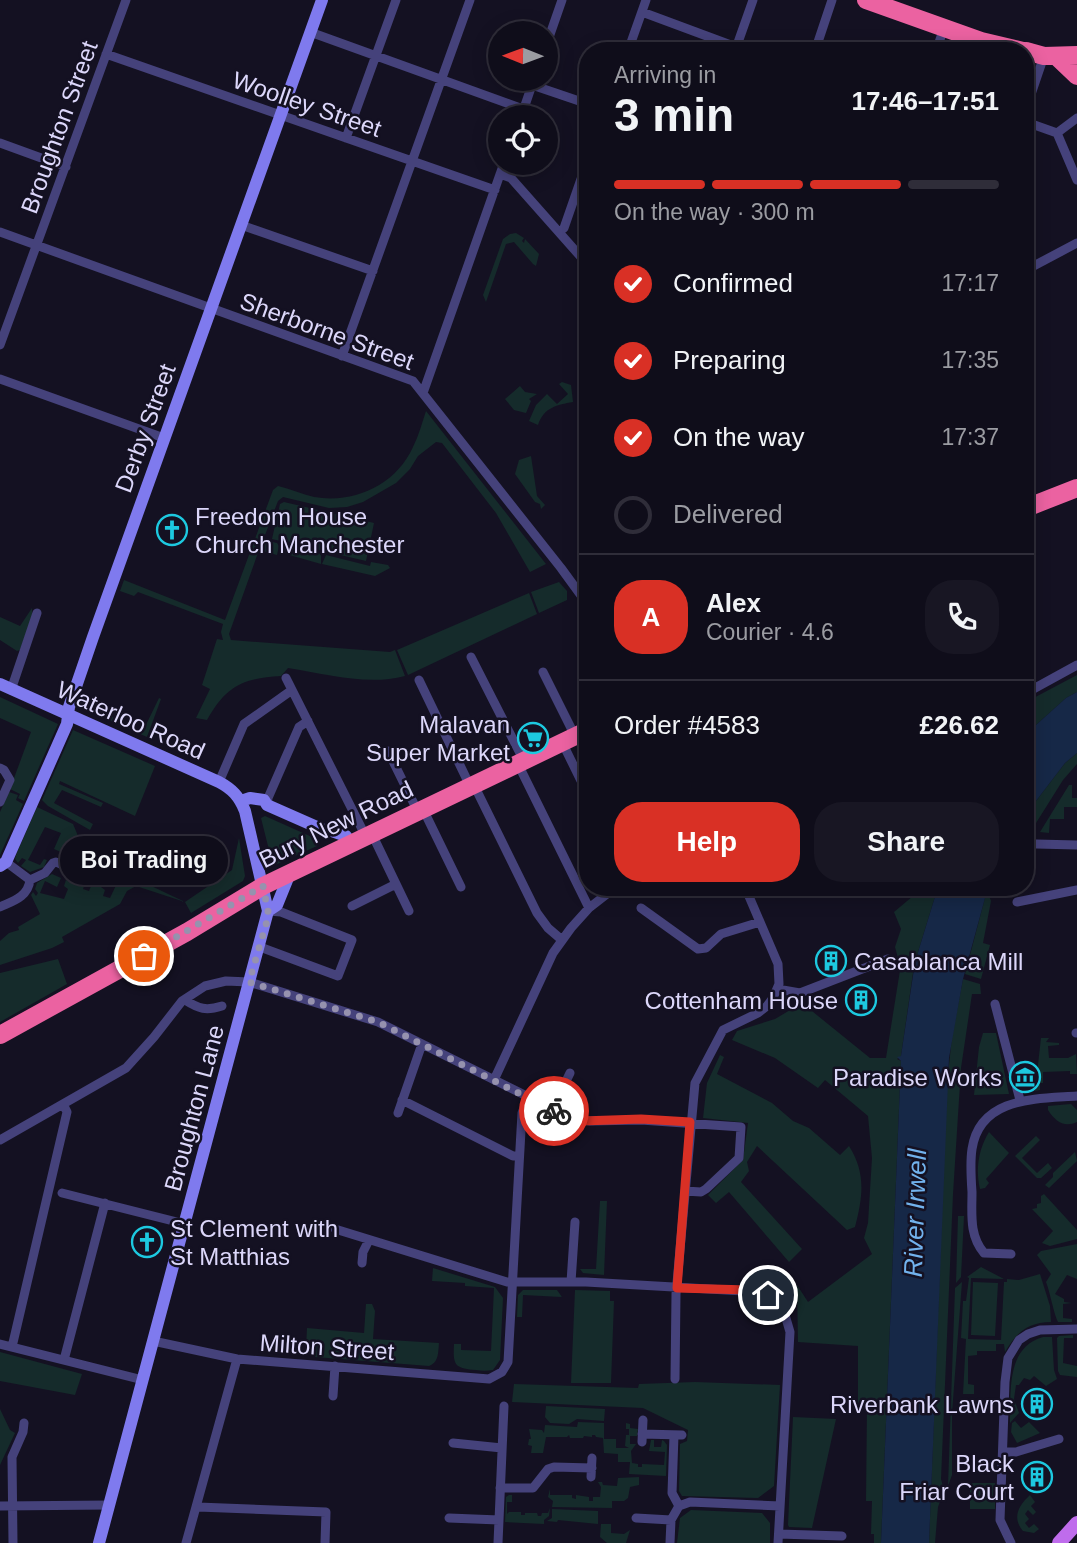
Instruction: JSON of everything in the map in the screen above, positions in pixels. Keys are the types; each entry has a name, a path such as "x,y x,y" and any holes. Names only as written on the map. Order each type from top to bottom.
{"highway":[{"path":"866,0 985,42"},
{"path":"1034,53 1050,56 1077,55"},
{"path":"1050,56 1077,76"},
{"path":"1034,505 1077,488"},
{"name":"Bury New Road","path":"0,1035 187,932 263,886 575,736"}],"main road":[{"path":"1059,1543 1077,1523"}],"street":[{"name":"Broughton Street","path":"0,345 125,0"},
{"name":"Derby Street","path":"3,864 67,724 69,707 93,637 322,0"},
{"path":"346,138 396,0"},
{"path":"342,356 470,0"},
{"path":"555,21 562,0"},
{"path":"631,42 646,0"},
{"path":"738,42 753,0"},
{"path":"818,42 832,0"},
{"path":"642,12 718,42"},
{"path":"939,42 944,28"},
{"path":"310,32 441,79 503,105"},
{"name":"Woolley Street","path":"106,54 495,190"},
{"path":"1034,91 1050,56"},
{"path":"556,91 579,100"},
{"path":"1057,133 1077,118"},
{"path":"1034,125 1057,133 1077,180"},
{"path":"0,143 66,167"},
{"path":"423,393 500,175"},
{"path":"502,175 510,178 579,255"},
{"path":"559,232 564,228 579,186"},
{"path":"241,225 373,271"},
{"name":"Sherborne Street","path":"0,232 408,378 416,384 579,593"},
{"path":"1034,266 1077,243"},
{"path":"0,379 164,438"},
{"path":"5,687 37,613"},
{"path":"471,657 579,887"},
{"path":"1034,688 1077,664"},
{"path":"543,671 575,736 579,754"},
{"path":"286,678 308,720 356,841 396,884 409,911"},
{"path":"419,680 537,913 548,928 562,940"},
{"name":"Waterloo Road","path":"5,687 219,782 234,792 243,806"},
{"path":"219,782 244,724 292,690"},
{"path":"267,805 299,727 308,720"},
{"path":"388,751 461,887"},
{"path":"0,768 10,780 0,802"},
{"path":"263,886 243,806 267,805 356,841"},
{"path":"1036,844 1077,845"},
{"path":"30,880 44,873 56,862 80,873"},
{"path":"3,864 30,880"},
{"path":"268,911 277,905 290,873"},
{"path":"0,908 23,895 30,880"},
{"path":"352,906 396,884"},
{"name":"Broughton Lane","path":"99,1543 260,947 268,911 263,886"},
{"path":"1017,902 1077,890"},
{"path":"583,896 589,908"},
{"path":"494,1080 542,976 562,940 589,908 604,896"},
{"path":"675,1379 677,1288 695,1083 723,1030 758,1013 773,998 780,975 778,964 749,896"},
{"path":"641,908 698,949 706,948 721,934 760,922"},
{"path":"260,947 338,976 352,940 281,912 268,911"},
{"path":"777,989 800,993 888,959"},
{"path":"0,1140 126,1068 185,1000 205,986 226,981 249,982 378,1022 552,1110 581,1121 641,1119 741,1127 739,1158 701,1192 685,1191"},
{"path":"185,1000 199,1009 210,1010 222,1006"},
{"path":"995,1004 1020,1100"},
{"path":"397,1112 422,1044"},
{"path":"552,1110 570,1073"},
{"path":"1011,1254 984,1253 975,1240 972,1220 972,1148 978,1132 987,1120 1003,1107 1020,1100 1077,1096"},
{"path":"512,1283 522,1113 528,1097"},
{"path":"402,1100 513,1156 519,1156"},
{"path":"12,1347 67,1112 63,1104"},
{"path":"62,1193 184,1224"},
{"path":"64,1360 105,1203"},
{"path":"571,1282 575,1222"},
{"path":"335,1229 512,1283 571,1282 749,1290 768,1295 783,1308 790,1332 778,1538 842,1536"},
{"path":"362,1263 363,1252 369,1240"},
{"name":"Milton Street","path":"153,1341 237,1359 489,1379 498,1376 508,1362 512,1283"},
{"path":"1011,1543 1000,1520 1005,1372 1011,1351 1018,1340 1034,1331 1077,1329"},
{"path":"0,1344 143,1380"},
{"path":"186,1543 237,1359"},
{"path":"333,1396 335,1366"},
{"path":"498,1543 504,1406"},
{"path":"643,1420 642,1438 678,1435 672,1493 679,1506"},
{"path":"13,1543 12,1457 23,1432 23,1423"},
{"path":"1003,1452 1016,1452 1059,1439"},
{"path":"453,1443 502,1448"},
{"path":"500,1488 533,1488 548,1469 554,1467 592,1468"},
{"path":"670,1543 671,1520 679,1506 690,1502 780,1506"},
{"path":"0,1506 110,1505"},
{"path":"198,1507 326,1512 325,1543"},
{"path":"449,1518 499,1520"},
{"path":"636,1518 671,1520"}],"green space":[{"path":"516,233 524,238 522,241 524,243 525,239 539,254 536,266 514,242 506,244 486,302 483,295 503,239"},
{"path":"562,382 571,385 573,402 547,411 538,425 529,421 536,405 547,394 557,404 568,394 559,384"},
{"path":"520,386 525,392 537,394 529,399 531,401 526,413 514,410 505,399"},
{"path":"426,411 546,564 530,572 496,513 442,443 436,442 418,456 396,483 363,502 347,507 329,508 283,497 278,501 262,543 277,543 277,555 259,550 229,634 231,640 390,652 395,650 405,676 376,680 288,668 281,676 256,679 237,686 221,699 207,720 196,718 210,689 202,685 217,639 223,640 223,624 138,592 134,596 120,591 124,580 225,620 273,490 278,486 314,497 329,498 372,489 396,472 406,460"},
{"path":"531,456 537,496 545,505 541,509 540,504 535,502 515,474 519,460"},
{"path":"284,502 374,523 366,561 272,539 280,504"},
{"path":"283,545 321,554 321,564 279,552"},
{"path":"326,555 370,566 371,562 388,565 390,568 375,576 322,564"},
{"path":"559,582 567,591 567,600 539,613 531,592"},
{"path":"529,593 537,614 408,675 397,650"},
{"path":"32,608 32,616 20,650 17,651 0,640 0,617 20,626"},
{"path":"1077,675 1077,692 1066,698 1034,727 1034,698"},
{"path":"0,697 58,724 24,801 18,798 20,794 10,789 31,732 0,718"},
{"path":"159,698 161,699 147,737 97,715 102,712 143,731"},
{"path":"73,730 155,766 135,816 60,781 59,784 103,803 101,807 62,790 54,803 93,824 90,830 42,800"},
{"path":"1077,753 1077,764 1063,780 1034,826 1034,804 1065,763"},
{"path":"1069,785 1072,785 1072,798 1077,798 1077,807 1064,807 1064,819 1050,819 1049,833 1040,832"},
{"path":"9,792 18,795 16,800 23,804 0,855 0,812"},
{"path":"37,807 73,824 86,855 185,902 136,886 127,891 120,904 62,937 64,942 0,965 0,941 40,914 31,895 33,892 36,896 38,893 35,889 37,883 52,874 61,878 57,887 45,881 40,893 64,899 68,889 64,886 66,880 79,886 83,877 87,879 83,889 89,891 93,881 105,890 103,896 110,898 119,879 113,875 107,881 96,876 100,866 93,866 54,849 61,833 45,827 28,860 40,865 44,859 47,860 44,867 30,872 21,866 26,860 22,858 18,863 16,855"},
{"path":"265,816 312,837 317,841 317,846 273,866 261,818"},
{"path":"239,838 245,876 243,881 191,913 185,902 232,870"},
{"path":"913,896 935,896 915,962 898,958 895,947 901,929 894,912"},
{"path":"985,896 989,896 991,901 983,943 990,945 981,979 965,974"},
{"path":"58,959 67,984 0,1022 0,973"},
{"path":"901,964 914,966 901,1056 897,1059 901,1061 881,1543 874,1543 874,1534 871,1534 872,1501 866,1501 867,1406 858,1405 858,1346 798,1342 797,1285 808,1302 872,1254 864,1238 868,1223 872,1158 868,1116 825,1080 818,1088 775,1058 732,1040 737,1031 775,1019 802,1003 870,1058 886,1058"},
{"path":"963,979 980,984 981,994 972,994 961,1068 941,1479 944,1490 938,1507 935,1543 929,1543 947,1083"},
{"path":"983,1033 996,1033 1009,1094 974,1095"},
{"path":"1041,1038 1049,1038 1046,1042 1059,1043 1048,1046 1049,1058 1068,1058 1076,1054 1077,1074 1070,1074 1070,1071 1043,1072 1043,1083 1040,1083 1040,1090 1035,1091"},
{"path":"720,1055 724,1057 717,1074 772,1103 793,1121 809,1128 840,1155 849,1146 858,1166 861,1185 855,1227 847,1230 757,1146 747,1162 749,1171 741,1182 802,1249 789,1262 729,1192 716,1203 708,1195 743,1160 748,1123 703,1118 707,1083"},
{"path":"1071,1104 1077,1110 1077,1122 1072,1124 1060,1122 1048,1110 1048,1106"},
{"path":"989,1132 1009,1153 986,1179 989,1183 985,1188 980,1189 979,1159"},
{"path":"1036,1136 1040,1140 1022,1158 1037,1173 1048,1163 1052,1168 1041,1178 1037,1178 1015,1156"},
{"path":"1075,1152 1077,1161 1049,1188 1045,1185 1053,1177 1053,1173"},
{"path":"1044,1194 1077,1230 1077,1239 1050,1246 1042,1243 1053,1231 1032,1209 1041,1203 1041,1196"},
{"path":"600,1201 607,1201 604,1275 583,1273 580,1269 596,1269"},
{"path":"958,1216 964,1216 961,1277 956,1283"},
{"path":"1077,1244 1077,1279 1067,1275 1055,1294 1064,1299 1064,1302 1072,1303 1063,1304 1063,1318 1072,1319 1072,1322 1058,1322 1046,1282 1051,1274 1037,1255 1041,1251"},
{"path":"981,1267 1004,1279 971,1278 968,1339 1001,1340 1004,1282 1007,1282 1007,1279 1019,1280 1040,1274 1050,1306 1051,1322 1029,1326 1014,1339 1005,1352 1004,1344 996,1344 996,1351 977,1351 977,1355 968,1356 968,1384 974,1385 974,1394 963,1394 966,1339 961,1338 963,1301 966,1301 967,1277"},
{"path":"433,1268 495,1287 503,1298 500,1360 493,1370 480,1371 456,1364 454,1344 461,1344 461,1350 491,1351 494,1288 432,1281"},
{"path":"962,1282 952,1413 952,1475 948,1486 955,1288"},
{"path":"973,1282 998,1283 995,1336 971,1335"},
{"path":"523,1290 557,1290 562,1297 523,1295 522,1317 517,1317 518,1295"},
{"path":"575,1290 610,1291 610,1301 614,1301 611,1383 571,1383"},
{"path":"366,1304 372,1304 375,1311 373,1339 439,1343 435,1362 429,1366 315,1357 315,1349 306,1348 307,1328 364,1333"},
{"path":"1073,1335 1073,1338 1064,1338 1063,1363 1077,1366 1077,1377 1060,1375 1058,1371 1057,1338"},
{"path":"1052,1337 1057,1379 1046,1386 1034,1376 1030,1380 1024,1378 1016,1385 1014,1399 1019,1413 1010,1423 1011,1385 1017,1360 1022,1350 1031,1342"},
{"path":"0,1352 82,1374 75,1395 0,1381"},
{"path":"695,1382 780,1385 774,1486 758,1498 682,1496 679,1491 680,1444 687,1441 688,1430 643,1408 512,1402 514,1384 638,1388 639,1384"},
{"path":"546,1406 605,1409 604,1421 577,1419 569,1424 550,1423 545,1417"},
{"path":"0,1409 10,1430 15,1433 0,1465"},
{"path":"793,1417 836,1419 812,1528 788,1525"},
{"path":"1015,1421 1021,1428 1029,1422 1040,1433 1017,1443 1011,1432 1012,1423"},
{"path":"578,1422 604,1423 604,1439 616,1439 616,1448 629,1448 625,1446 626,1435 629,1435 626,1423 630,1424 630,1428 638,1429 637,1436 630,1436 630,1444 636,1444 631,1451 632,1463 638,1464 638,1467 642,1467 642,1464 664,1465 665,1452 649,1451 651,1440 654,1440 654,1447 661,1447 662,1440 664,1441 667,1445 666,1476 629,1474 630,1462 618,1462 618,1454 604,1453 603,1438 595,1435 583,1438 570,1438 569,1435 546,1437 543,1453 531,1453 532,1446 528,1445 531,1439 529,1429 542,1430 544,1433 545,1425 577,1427"},
{"path":"639,1477 639,1485 630,1487 628,1498 624,1501 612,1501 612,1508 552,1507 553,1501 548,1497 550,1489 550,1495 572,1495 572,1498 576,1499 576,1495 589,1497 589,1501 593,1501 593,1497 600,1497 601,1487 598,1482 617,1486 618,1478"},
{"path":"970,1483 995,1483 995,1509 970,1509"},
{"path":"512,1495 512,1502 507,1502 507,1514 521,1512 521,1515 537,1513 541,1516 542,1513 548,1513 550,1508 544,1524 505,1522 506,1497"},
{"path":"1030,1495 1035,1502 1031,1506 1036,1512 1033,1515 1028,1510 1025,1514 1029,1519 1025,1523 1029,1528 1034,1524 1039,1529 1034,1533 1023,1531 1017,1517 1022,1503"},
{"path":"552,1509 598,1511 598,1524 547,1521 552,1518"},
{"path":"691,1510 762,1513 770,1523 770,1543 677,1543 680,1518"},
{"path":"601,1524 611,1524 611,1533 624,1534 630,1530 626,1543 607,1543 600,1537"}],"water":[{"path":"1077,692 1077,753 1065,763 1034,804 1034,727 1066,698"},
{"name":"River Irwell","path":"935,896 986,896 963,979 949,1058 929,1543 881,1543 901,1061 897,1057 901,1056 915,962"}],"way so far":[{"path":"144,956 263,886 268,911 267,921 249,982 378,1022 554,1111"}],"place":[{"name":"Freedom House Church Manchester","path":"172,530"},
{"name":"Malavan Super Market","path":"533,738"},
{"name":"Boi Trading","path":"144,956"},
{"name":"Casablanca Mill","path":"831,961"},
{"name":"Cottenham House","path":"861,1000"},
{"name":"Paradise Works","path":"1025,1077"},
{"name":"St Clement with St Matthias","path":"147,1242"},
{"name":"Riverbank Lawns","path":"1037,1404"},
{"name":"Black Friar Court","path":"1037,1477"}],"route":[{"path":"554,1111 581,1121 641,1119 690,1122 677,1288 749,1290 768,1295"}]}
